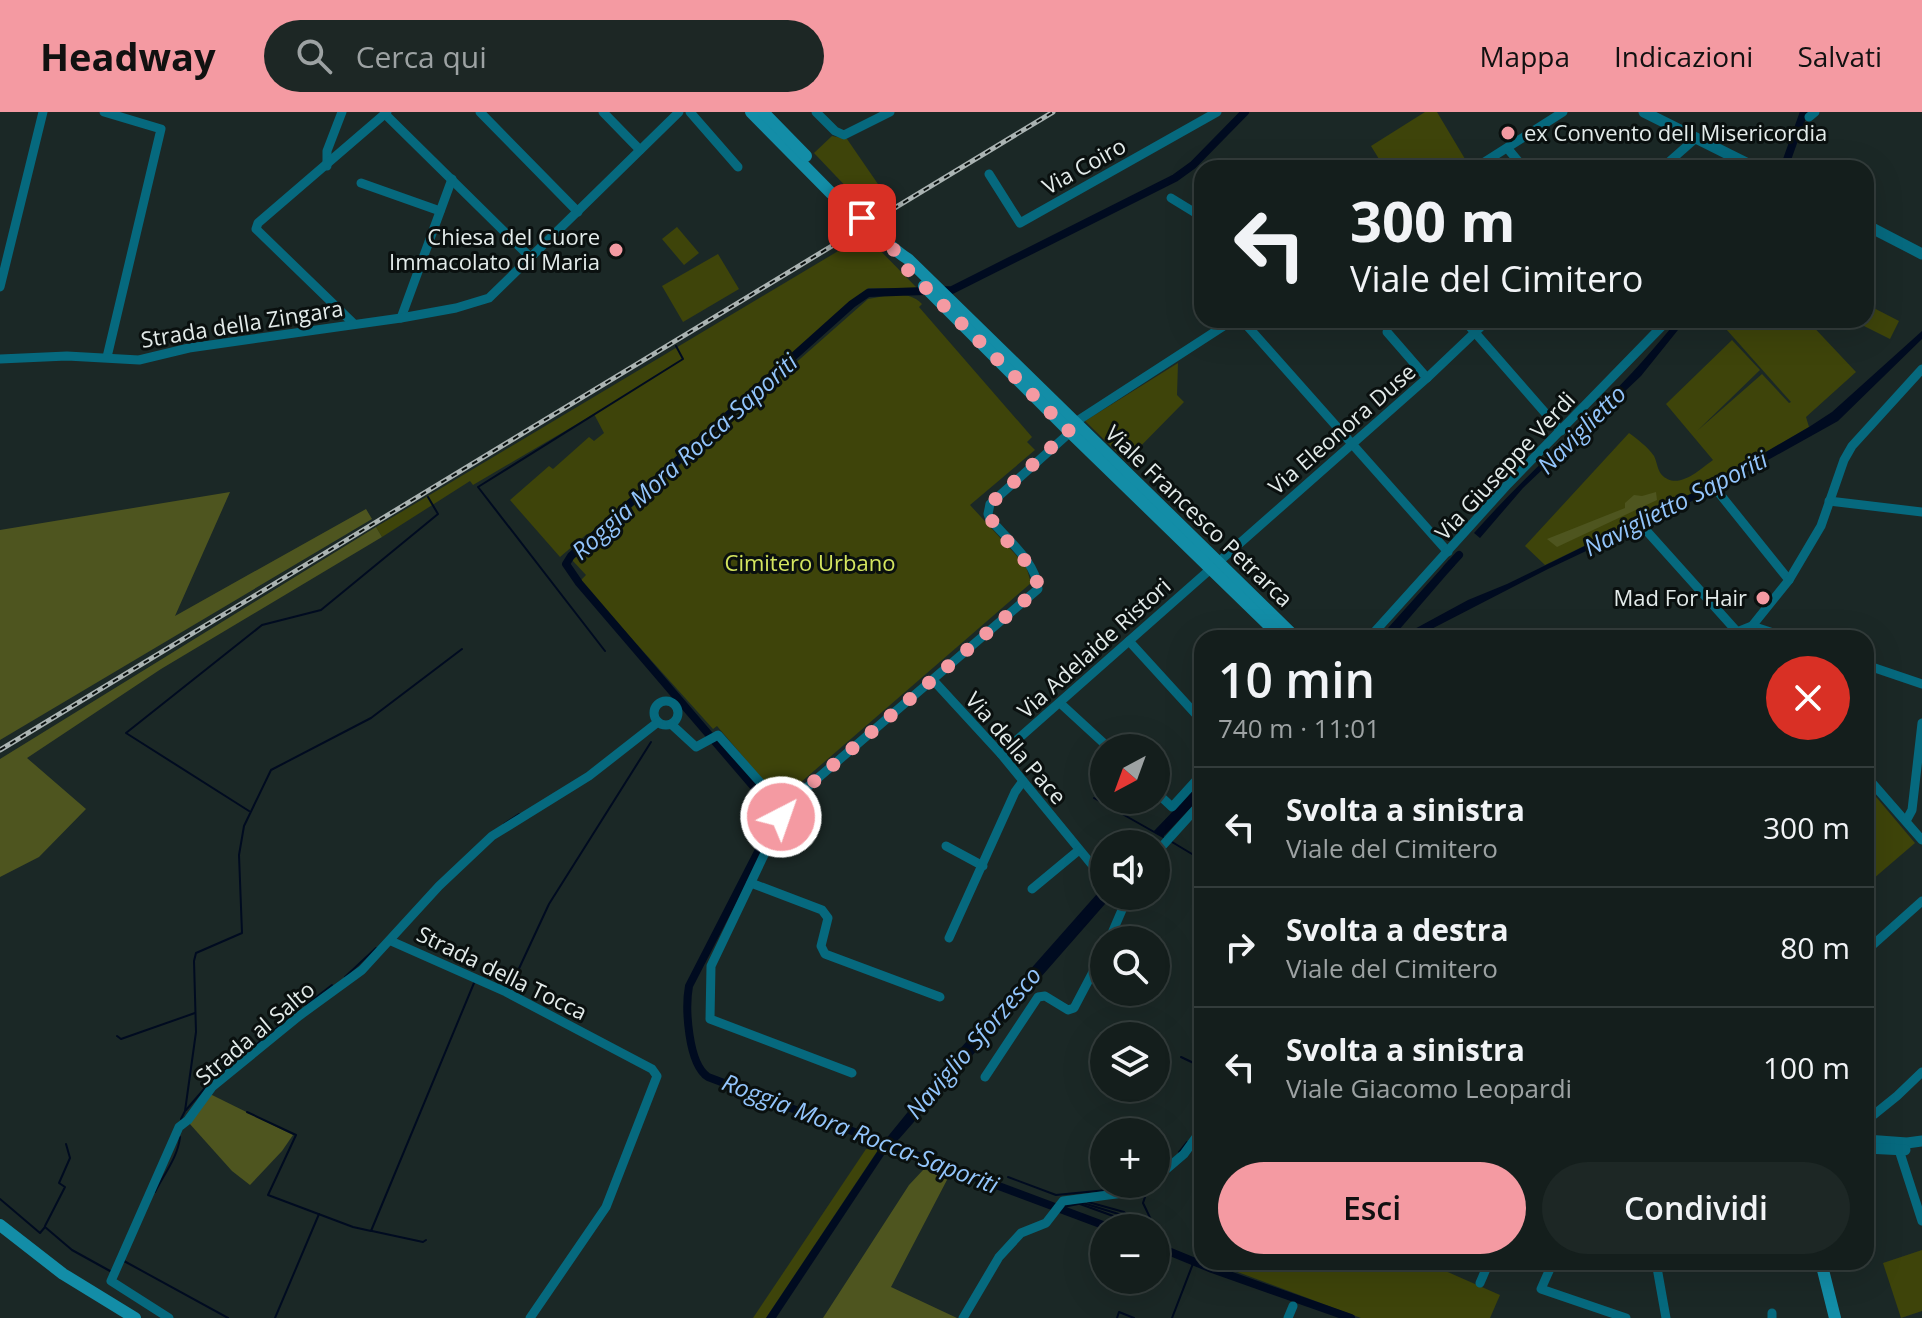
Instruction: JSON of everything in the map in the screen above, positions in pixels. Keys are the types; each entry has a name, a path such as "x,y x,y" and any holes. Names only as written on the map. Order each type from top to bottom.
{"main road":[{"path":"751,112 831,193 845,201"},
{"path":"771,114 838,188 845,201"},
{"name":"Viale Francesco Petrarca","path":"845,201 894,250 900,262 927,283 1214,566 1274,630"},
{"name":"Viale Francesco Petrarca","path":"1214,566 1287,630"},
{"path":"0,1225 63,1274 135,1318"},
{"path":"1823,1270 1835,1318"}],"street":[{"path":"0,287 43,112"},
{"path":"104,112 161,129 107,357"},
{"path":"327,166 327,151 342,112"},
{"path":"480,112 578,212"},
{"path":"603,112 640,150"},
{"path":"353,323 256,229 258,223 386,113 531,258 679,112"},
{"path":"690,112 738,167"},
{"path":"816,112 835,131 844,135 886,113"},
{"name":"Via Coiro","path":"989,174 1020,223 1217,112"},
{"path":"1489,160 1563,112"},
{"path":"1644,112 1740,160"},
{"path":"1671,160 1696,138"},
{"path":"1508,149 1517,160"},
{"path":"401,318 452,179"},
{"path":"361,183 440,211"},
{"path":"1171,198 1194,212"},
{"path":"1874,229 1922,254"},
{"name":"Strada della Zingara","path":"0,359 107,357 139,360 189,348 456,308 489,298 531,258"},
{"path":"852,1073 710,1019 711,966 783,808 1038,589 1031,568 990,519 990,504 1072,427 1221,328"},
{"path":"1249,328 1448,552"},
{"path":"1471,328 1561,431"},
{"name":"Via Eleonora Duse","path":"1214,566 1479,328"},
{"name":"Via Giuseppe Verdi","path":"1376,630 1508,484 1656,328"},
{"path":"1387,332 1427,378"},
{"path":"1747,630 1789,580 1821,526 1852,446 1922,369"},
{"path":"1719,493 1789,580"},
{"path":"1829,501 1922,512"},
{"path":"1644,528 1735,630"},
{"name":"Via Adelaide Ristori","path":"1001,754 1214,566"},
{"path":"1752,626 1764,630"},
{"path":"1129,641 1194,712"},
{"path":"1874,668 1922,684"},
{"name":"Via della Pace","path":"933,680 1001,754 1090,863"},
{"path":"667,701 677,709 677,718 671,724 658,722 654,715 656,707 667,701"},
{"path":"1060,703 1094,734"},
{"name":"Strada della Tocca","path":"530,1318 606,1207 657,1076 652,1069 508,993 391,941 439,886 492,836 589,776 658,722"},
{"path":"1906,821 1912,810 1922,723"},
{"path":"671,724 696,747 718,735 783,808"},
{"path":"949,938 1015,792 1023,781"},
{"path":"1170,805 1172,807 1194,783"},
{"path":"1874,785 1922,840"},
{"path":"1170,838 1194,811"},
{"path":"946,846 983,866"},
{"path":"1032,889 1079,850"},
{"path":"751,883 822,910 829,923 821,946 825,954 940,997"},
{"path":"1874,944 1922,901"},
{"name":"Strada al Salto","path":"169,1318 111,1281 181,1125 212,1087 299,1016 345,984 391,941"},
{"path":"985,1077 1038,997 1043,995 1068,1010 1074,1008 1090,978"},
{"path":"1874,1114 1922,1072"},
{"path":"1170,1166 1194,1140"},
{"path":"1874,1141 1922,1141"},
{"path":"1874,1148 1922,1148"},
{"path":"1899,1150 1922,1221"},
{"path":"963,1318 1011,1242 1021,1233 1046,1223 1060,1204 1070,1199 1090,1197"},
{"path":"1480,1283 1486,1270"},
{"path":"1549,1270 1541,1289 1626,1318"},
{"path":"1657,1270 1666,1318"},
{"path":"1288,1318 1293,1306"}],"green space":[{"path":"1425,112 1437,112 1466,160 1377,160 1371,146"},
{"path":"832,136 847,139 891,203 873,215 814,153"},
{"path":"677,227 699,253 684,265 662,239"},
{"name":"Cimitero Urbano","path":"865,235 917,288 868,288 594,531 599,536 868,299 904,295 922,304 919,307 1032,437 1027,442 1035,450 970,505 1026,566 1031,583 785,796 774,793 717,726 713,729 580,581 586,575 572,560 593,541 587,534 560,557 510,500 549,466 553,469 589,437 594,441 604,433 594,414 473,485 470,481 382,537 376,527"},
{"path":"718,254 739,289 683,322 662,286"},
{"path":"1874,308 1899,321 1890,339 1868,328 1874,328"},
{"path":"1815,328 1856,372 1806,417 1809,427 1711,484 1545,565 1525,546 1629,433 1652,453 1661,474 1667,479 1688,478 1713,460 1666,404 1732,340 1760,370 1697,431 1762,374 1791,402 1726,329"},
{"path":"1178,363 1177,395 1184,402 1126,461 1085,421"},
{"path":"230,492 175,616 366,509 372,519 0,740 0,530"},
{"path":"1656,492 1657,500 1557,547 1547,539 1625,508 1625,503 1634,495"},
{"path":"376,527 382,537 161,669 27,758 86,809 39,857 0,877 0,759"},
{"path":"1874,794 1915,843 1874,878"},
{"path":"210,1094 293,1135 250,1185 232,1171 189,1123"},
{"path":"866,1149 878,1150 766,1318 753,1318"},
{"path":"924,1169 948,1178 891,1287 957,1318 823,1318 909,1185"},
{"path":"1922,1250 1922,1311 1901,1318 1883,1263"},
{"path":"1232,1270 1443,1270 1500,1295 1490,1318 1361,1318"}],"water":[{"path":"1671,328 1680,328 1641,376 1523,488 1480,538 1474,533 1604,402"},
{"name":"Naviglietto Saporiti","path":"1922,331 1922,339 1838,421 1709,493 1548,569 1430,630 1413,630 1468,600 1711,484 1832,412"},
{"path":"1449,560 1455,565 1399,630 1386,630"},
{"path":"1194,789 1194,804 1170,830 1155,830"},
{"name":"Naviglio Sforzesco","path":"1090,902 1090,910 1100,910 899,1139 893,1144 885,1140 951,1059"},
{"path":"881,1146 888,1149 776,1318 766,1318"}],"waterway":[{"name":"Roggia Mora Rocca-Saporiti","path":"1198,160 1245,112"},
{"name":"Naviglietto","path":"1787,160 1804,112"},
{"name":"Roggia Mora Rocca-Saporiti","path":"1090,1220 708,1077 701,1070 690,1035 687,1008 689,986 765,838 773,817 771,807 566,564 571,556 868,293 952,290 1175,178 1194,164"},
{"path":"605,651 478,487 683,359 676,346"},
{"path":"249,811 126,733 262,625 321,610 438,514 428,497"},
{"name":"Naviglietto","path":"1447,568 1459,555"},
{"path":"181,1119 185,1111 196,1032 196,953 242,933 239,855 244,826 271,770 371,718 462,649"},
{"path":"509,990 549,904 651,742"},
{"path":"504,824 519,814"},
{"path":"1122,814 1151,830"},
{"path":"1172,842 1194,855"},
{"path":"345,977 376,948"},
{"path":"247,1112 296,1135 268,1195 371,1231 474,983"},
{"path":"306,1005 332,985"},
{"path":"117,1036 121,1039 195,1013"},
{"path":"186,1110 211,1081 288,1019"},
{"path":"1181,1057 1194,1063"},
{"path":"155,1192 174,1158 180,1137"},
{"path":"1179,1152 1187,1142"},
{"path":"45,1226 65,1187 59,1183 70,1158 66,1144"},
{"path":"1008,1177 1056,1195 1090,1192"},
{"path":"1145,1198 1143,1203 1148,1214"},
{"path":"0,1199 40,1233 45,1227 72,1250 110,1271"},
{"path":"1088,1202 1126,1214"},
{"path":"1063,1207 1083,1203 1119,1214"},
{"path":"1080,1204 1108,1214"},
{"path":"275,1318 319,1214"},
{"path":"372,1231 423,1242 426,1240"},
{"name":"Roggia Mora Rocca-Saporiti","path":"1170,1252 1194,1262"},
{"path":"124,1261 228,1318"},
{"path":"1172,1318 1194,1261"},
{"name":"Roggia Mora Rocca-Saporiti","path":"1215,1270 1351,1318"},
{"path":"1117,1318 1119,1312 1134,1318"}],"railway":[{"path":"0,750 1053,112"}],"place":[{"name":"ex Convento dell Misericordia","path":"1508,133"},
{"name":"Chiesa del Cuore Immacolato di Maria","path":"616,250"},
{"name":"Mad For Hair","path":"1763,598"}],"route":[{"path":"781,817 783,808 1038,589 1031,568 990,519 988,509 1069,431 900,262 894,250 862,218"}]}
